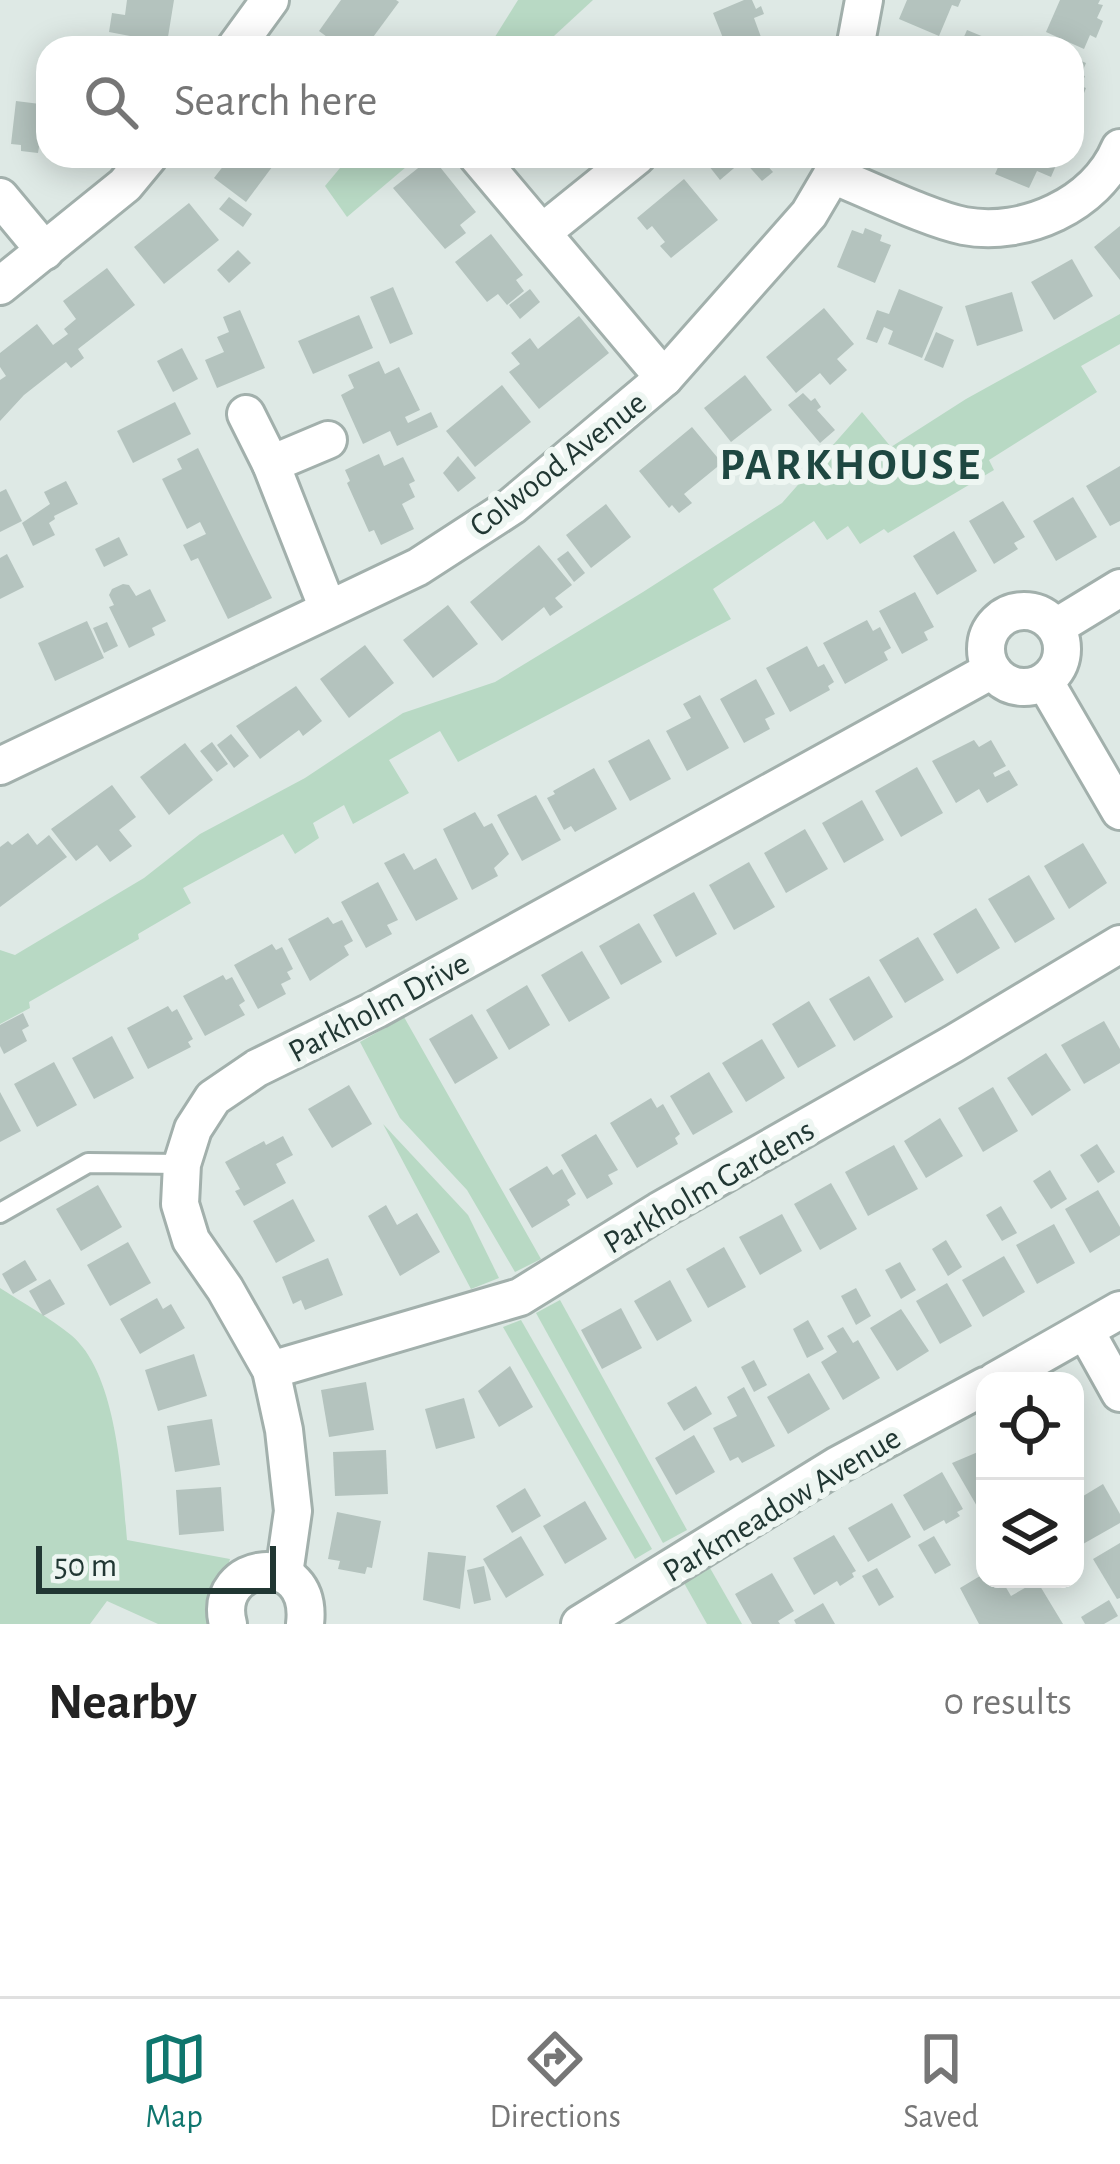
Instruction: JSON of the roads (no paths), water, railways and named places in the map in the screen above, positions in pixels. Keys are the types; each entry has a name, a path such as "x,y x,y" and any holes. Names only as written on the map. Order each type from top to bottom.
{"street":[{"path":"244,36 270,0"},
{"path":"857,36 864,0"},
{"path":"840,168 963,226 1002,226 1045,219 1079,199 1113,164 1120,148"},
{"path":"0,286 139,168"},
{"path":"488,168 664,378"},
{"path":"544,231 622,168"},
{"name":"Colwood Avenue","path":"0,766 418,567 512,506 664,378 809,214 832,168"},
{"path":"0,197 45,251"},
{"path":"246,413 328,610"},
{"path":"271,464 328,440"},
{"path":"1056,627 1120,589"},
{"path":"1022,611 1041,614 1056,627 1063,646 1059,667 1046,682 1026,688 1006,684 992,670 986,651 990,632 1003,617 1022,611"},
{"name":"Parkholm Drive","path":"284,1574 293,1511 271,1370 191,1240 180,1204 182,1164 193,1129 213,1098 257,1068 377,1009 992,670"},
{"path":"1046,682 1120,811"},
{"name":"Parkholm Gardens","path":"271,1370 520,1297 659,1211 1120,944"},
{"path":"1012,1372 1120,1310"},
{"path":"1086,1332 1120,1393"},
{"name":"Parkmeadow Avenue","path":"580,1624 838,1465 976,1391"},
{"path":"228,1624 226,1597 240,1578 262,1570 284,1574 300,1587 307,1606 305,1624"}],"lane":[{"path":"0,1213 88,1163 182,1164"}],"district":[{"name":"PARKHOUSE","path":"851,463"}]}
